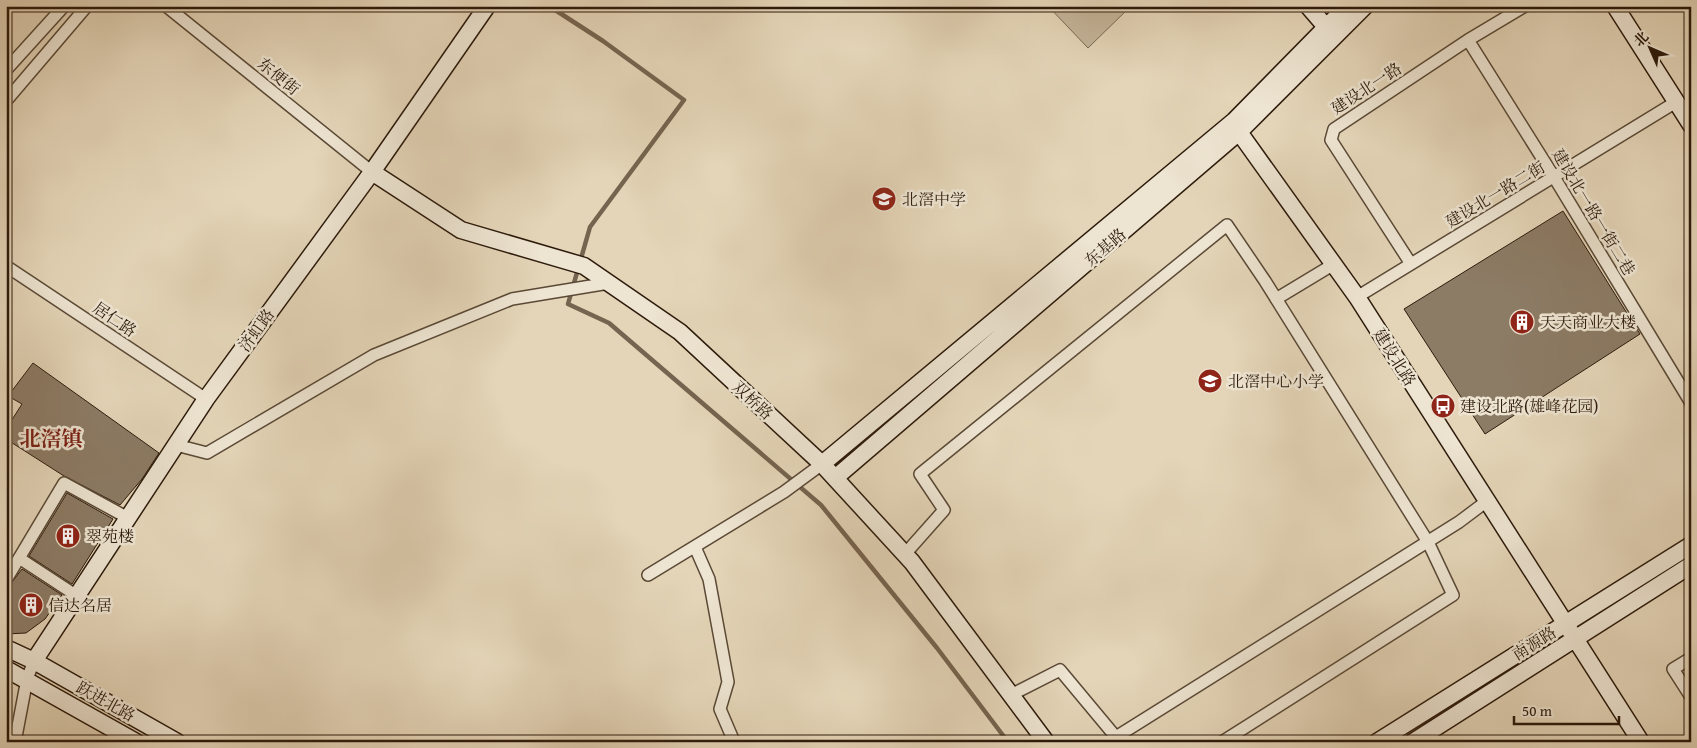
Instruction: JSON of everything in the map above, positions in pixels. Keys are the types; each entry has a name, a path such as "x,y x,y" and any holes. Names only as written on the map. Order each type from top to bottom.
{"street":[{"path":"6,70 64,6"},
{"path":"6,101 87,6"},
{"name":"东便街","path":"166,6 372,172"},
{"name":"济虹路","path":"34,661 206,399 372,172 487,6"},
{"path":"1308,6 1327,28"},
{"name":"东基路","path":"822,464 1233,130 1347,6"},
{"name":"东基路","path":"835,478 1233,130 1365,6"},
{"name":"建设北一路","path":"1411,264 1331,140 1334,129 1468,40 1525,6"},
{"path":"1615,6 1691,125"},
{"name":"建设北一路一街二巷","path":"1468,40 1554,177 1691,403"},
{"name":"建设北一路二街","path":"1357,297 1676,102"},
{"name":"建设北路","path":"1233,130 1330,266 1570,641"},
{"name":"双桥路","path":"372,172 460,230 584,266 680,332 822,464 905,554 1046,742"},
{"path":"905,554 944,510 920,474 1227,226 1276,299 1428,542 1453,595 1222,742"},
{"name":"居仁路","path":"6,266 206,399"},
{"path":"1276,299 1330,266"},
{"name":"建设北路","path":"1330,266 1357,297 1483,504"},
{"path":"176,445 207,453 374,355 512,299 609,283"},
{"path":"648,575 784,492 822,464"},
{"path":"6,580 64,483 128,518"},
{"path":"1011,695 1060,670 1118,740 1428,542 1483,504"},
{"name":"南源路","path":"1378,742 1691,545"},
{"path":"695,547 709,579 728,682 720,709 732,737 728,742"},
{"path":"19,558 77,596"},
{"name":"南源路","path":"1413,742 1691,565"},
{"path":"1570,641 1628,742"},
{"path":"1570,641 1641,742"},
{"name":"跃进北路","path":"6,648 34,661 177,742"},
{"path":"1691,658 1673,669 1691,697"},
{"path":"15,742 27,679 34,661"},
{"name":"跃进北路","path":"6,669 27,679 136,742"}],"shaded area":[{"path":"1048,6 1131,6 1088,48"}],"building":[{"name":"天天商业大楼","path":"1563,211 1640,334 1485,434 1404,309"},
{"path":"33,363 159,453 142,479 120,505 64,476 6,439 6,429 22,404 8,396"},
{"name":"翠苑楼","path":"67,493 113,519 72,584 29,556"},
{"name":"信达名居","path":"22,569 62,595 45,619 26,633 6,634 6,590"}],"waterway":[{"path":"549,6 603,41 684,100 590,227 568,304 609,323 821,505 937,648 1008,742"}],"place":[{"name":"北滘中学","path":"884,199"},
{"name":"天天商业大楼","path":"1522,322"},
{"name":"北滘中心小学","path":"1210,381"},
{"name":"建设北路(雄峰花园)","path":"1443,406"},
{"name":"翠苑楼","path":"68,536"},
{"name":"信达名居","path":"31,605"}],"district":[{"name":"北滘镇","path":"51,439"}]}
